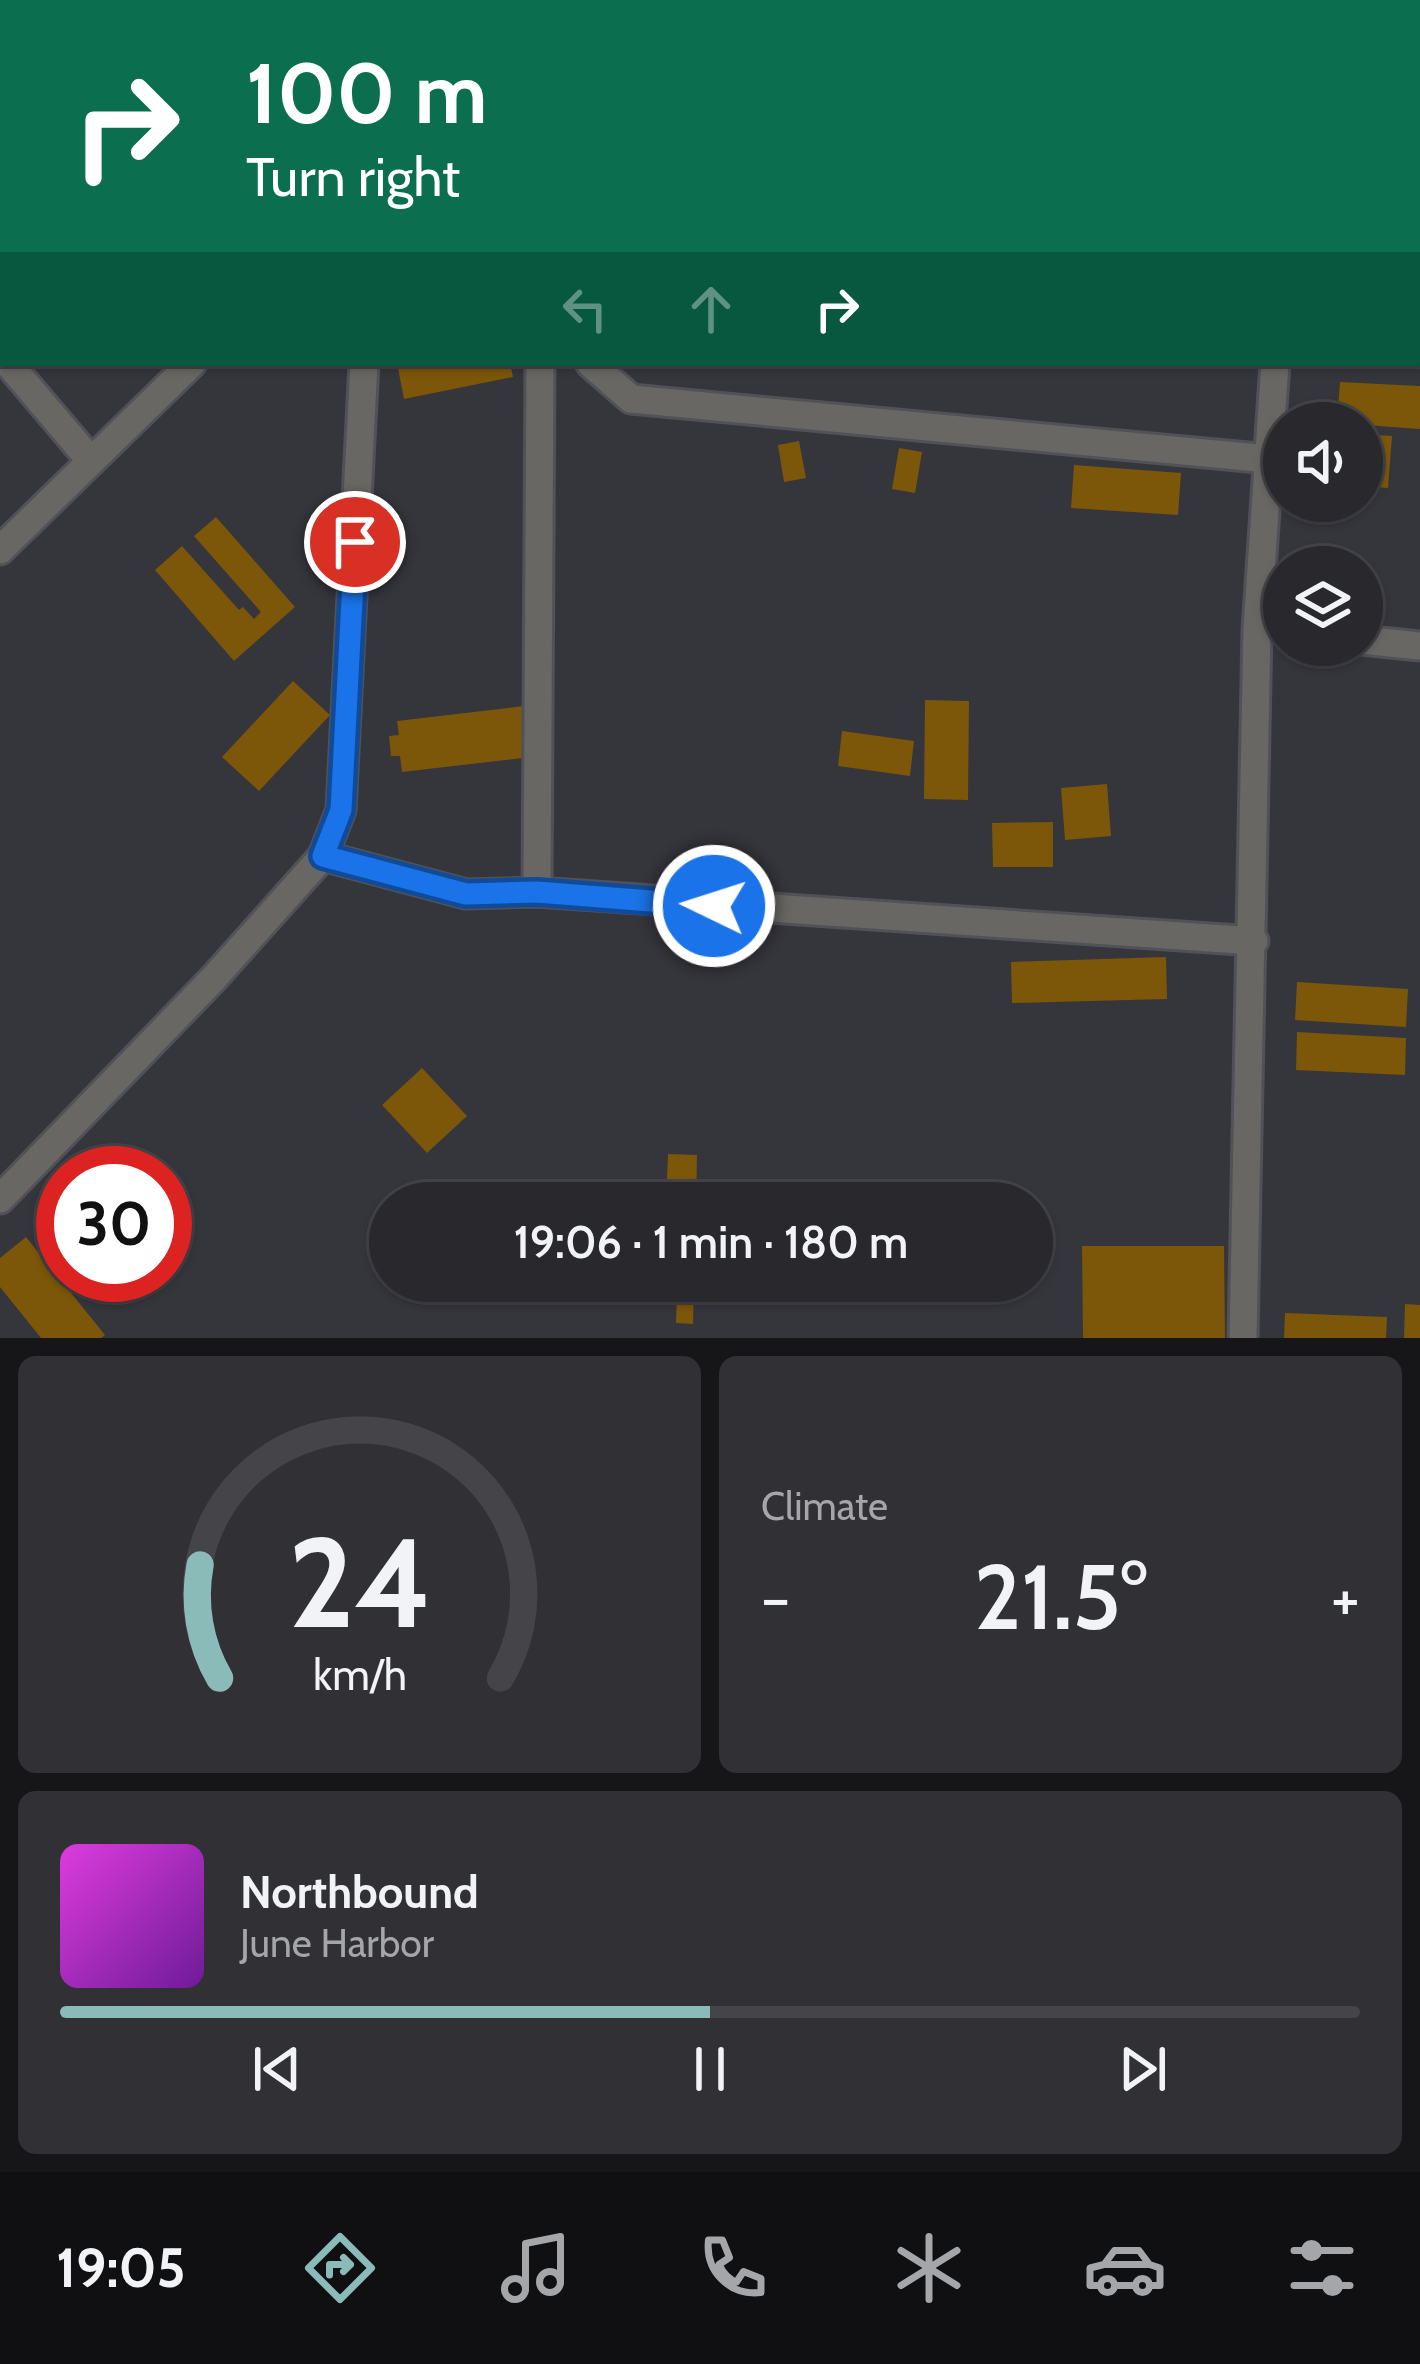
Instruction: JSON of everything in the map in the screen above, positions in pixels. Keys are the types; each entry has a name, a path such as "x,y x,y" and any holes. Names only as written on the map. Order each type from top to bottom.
{"street":[{"path":"11,366 91,461"},
{"path":"0,550 189,366"},
{"path":"0,1199 214,978 323,856 341,810 364,366"},
{"path":"537,892 540,366"},
{"path":"593,366 631,399 1263,458"},
{"path":"1273,402 1275,366"},
{"path":"1383,642 1420,646"},
{"path":"1243,1338 1254,941 1268,666"},
{"path":"323,856 466,894 537,892 1254,941"}],"building":[{"path":"398,366 511,366 513,377 404,399"},
{"path":"1340,382 1420,386 1420,429 1383,426 1383,402 1339,402"},
{"path":"1383,435 1392,436 1388,488 1383,488"},
{"path":"799,441 806,478 784,482 778,445"},
{"path":"899,448 922,452 915,493 892,489"},
{"path":"1074,465 1181,473 1178,515 1071,508"},
{"path":"216,517 295,607 234,661 155,570 182,546 239,610 243,607 254,619 261,612 194,536"},
{"path":"293,681 330,715 259,791 222,757"},
{"path":"925,700 969,701 968,800 924,799"},
{"path":"524,706 531,757 402,772 400,756 391,756 389,736 399,735 397,721"},
{"path":"842,731 914,741 910,776 838,766"},
{"path":"1107,784 1111,836 1065,840 1061,788"},
{"path":"1053,822 1053,867 993,867 992,823"},
{"path":"1166,957 1167,999 1012,1003 1011,962"},
{"path":"1297,982 1408,989 1406,1027 1295,1020"},
{"path":"1297,1032 1406,1038 1405,1075 1296,1070"},
{"path":"422,1068 467,1116 427,1153 382,1105"},
{"path":"668,1154 697,1155 696,1182 667,1182"},
{"path":"26,1237 36,1249 36,1302 78,1302 105,1335 41,1338 0,1287 0,1258"},
{"path":"1082,1246 1224,1246 1225,1338 1083,1338"},
{"path":"677,1302 694,1302 693,1324 676,1323"},
{"path":"1405,1304 1420,1305 1420,1338 1404,1338"},
{"path":"1285,1313 1387,1317 1386,1338 1284,1338"}],"route":[{"path":"355,542 341,810 323,856 466,894 537,892 714,906"}]}
